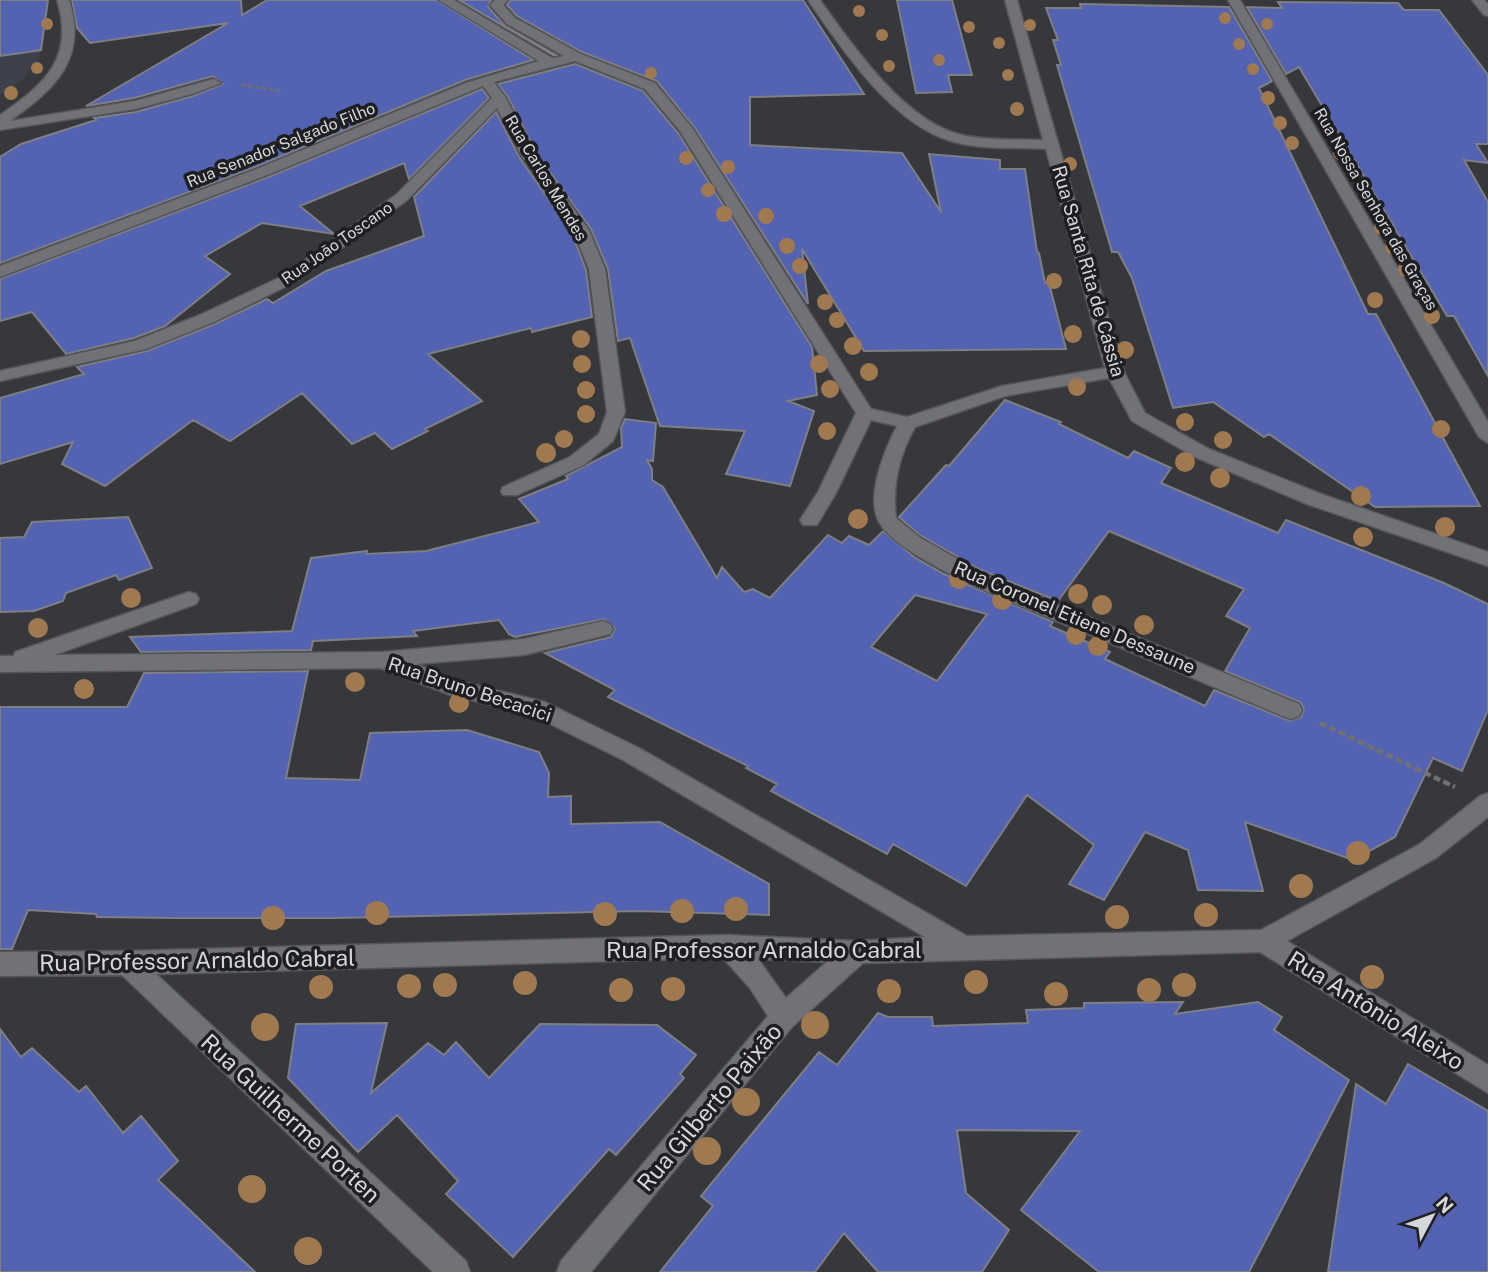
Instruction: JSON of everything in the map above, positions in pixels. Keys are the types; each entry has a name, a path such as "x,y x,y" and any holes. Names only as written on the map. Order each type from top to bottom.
{"street":[{"path":"0,121 47,86 66,59 71,30 63,0"},
{"path":"445,0 550,62"},
{"path":"502,0 496,5 511,22 576,57 650,86 686,129 865,412 908,423 1002,391 1115,372"},
{"path":"814,0 858,62 929,128 958,139 1052,145"},
{"name":"Rua Santa Rita de Cássia","path":"1010,0 1115,372 1138,417 1202,453 1314,499 1488,559"},
{"name":"Rua Nossa Senhora das Graças","path":"1234,0 1488,436"},
{"path":"1478,0 1488,12"},
{"name":"Rua Senador Salgado Filho","path":"0,272 219,190 486,81 576,57"},
{"path":"486,81 499,98"},
{"path":"0,127 115,110 171,98 214,83"},
{"name":"Rua João Toscano","path":"0,376 140,345 208,318 289,279 402,197 499,98"},
{"name":"Rua Carlos Mendes","path":"499,98 528,155 581,230 597,269 616,412 607,437 577,461 510,491"},
{"path":"810,520 827,493 865,412"},
{"name":"Rua Coronel Etiene Dessaune","path":"908,423 891,453 883,494 887,520 912,542 973,577 1291,710"},
{"path":"3,664 189,599"},
{"path":"382,660 524,647 603,629"},
{"name":"Rua Bruno Becacici","path":"3,664 382,660 451,687 537,708 631,754 964,947"},
{"name":"Rua Professor Arnaldo Cabral","path":"0,964 127,964 728,946 857,952 964,947 1264,941 1428,851 1488,803"},
{"name":"Rua Antônio Aleixo","path":"1264,941 1488,1080"},
{"path":"728,946 765,986 783,1018"},
{"name":"Rua Gilberto Paixão","path":"572,1272 783,1018 857,952"},
{"name":"Rua Guilherme Porten","path":"127,964 455,1272"}],"path":[{"path":"214,83 282,91"},
{"path":"1291,710 1463,791"}],"shaded area":[{"path":"0,0 46,14 39,58 22,80 0,95"}],"building":[{"path":"0,0 48,0 41,50 0,56"},
{"path":"72,0 241,0 242,15 267,0 437,0 533,60 465,80 258,166 0,263 0,157 21,144 96,120 94,118 136,112 193,96 223,84 213,76 134,98 86,106 228,23 90,43 77,28"},
{"path":"459,0 491,0 488,7 505,26 556,55 553,55"},
{"path":"511,0 803,0 864,94 750,97 750,145 902,153 941,212 929,154 1000,160 1000,169 1025,169 1037,252 1045,283 1049,283 1066,349 864,351 802,249 808,304 695,128 657,81 582,52 517,16 507,5"},
{"path":"897,0 952,0 972,75 948,75 952,92 916,93"},
{"path":"1278,2 1398,3 1404,10 1439,10 1488,75 1488,144 1476,144 1488,163 1464,160 1488,202 1488,376 1454,316 1447,316 1299,67 1286,74 1247,7 1282,8"},
{"path":"1080,4 1229,7 1272,81 1259,88 1368,314 1376,314 1480,506 1375,507 1269,434 1264,437 1213,402 1173,408 1132,278 1118,252 1112,252 1057,65 1061,65 1053,40 1058,40 1046,8 1081,8"},
{"path":"575,64 643,91 678,133 812,347 817,395 788,401 814,411 790,486 726,474 745,431 660,426 630,338 618,341 608,269 591,229 537,154 508,97 498,84"},
{"path":"482,89 489,98 409,179 404,163 300,206 334,234 262,223 205,256 230,274 165,326 134,338 66,354 32,312 0,321 0,279 271,176"},
{"path":"496,112 519,157 571,231 586,270 592,317 532,332 531,328 428,354 482,401 425,429 428,431 392,449 375,433 352,444 302,393 230,441 193,420 105,486 62,464 73,442 0,464 0,398 84,374 77,367 147,351 215,324 267,299 273,303 326,271 424,236 414,197"},
{"path":"1005,400 1061,422 1059,424 1128,458 1134,451 1171,468 1161,483 1278,533 1286,520 1444,583 1488,604 1488,710 1462,771 1433,758 1395,837 1353,860 1245,822 1263,891 1198,890 1188,850 1145,832 1104,900 1069,884 1094,845 1027,795 966,886 893,844 887,854 771,791 777,784 746,768 748,766 608,697 615,690 545,653 611,637 615,628 604,619 515,637 509,634 499,620 413,631 417,636 313,641 311,650 141,652 130,637 292,631 311,558 367,551 366,554 426,551 539,522 519,499 568,479 566,476 622,447 621,428 625,419 656,423 653,461 647,460 652,469 652,480 663,487 717,578 722,567 744,592 753,589 770,598 828,535 842,543 849,536 869,545 883,531 914,557 944,574 1053,622 1050,626 1110,652 1105,659 1205,706 1214,690 1290,721 1301,717 1304,709 1300,702 1225,671 1250,628 1226,616 1244,589 1109,531 1058,601 981,570 920,535 899,517 946,465 949,466","holes":["915,595 987,614 937,681 871,647"]},
{"path":"128,517 152,568 119,580 116,575 66,593 63,601 34,611 0,612 0,538 24,537 32,522"},
{"path":"308,671 286,778 360,780 370,733 467,730 539,752 549,773 548,797 571,796 571,824 660,822 769,884 769,915 638,911 338,918 173,918 97,917 96,914 28,910 12,949 0,949 0,707 127,707 144,673"},
{"path":"1183,1002 1175,1014 1258,1002 1282,1017 1274,1030 1349,1080 1249,1272 1099,1272 1021,1210 1080,1131 957,1130 966,1193 1009,1230 982,1272 878,1272 844,1233 815,1272 660,1272 713,1206 701,1196 819,1052 837,1065 878,1013 888,1017 932,1017 933,1026 1028,1023 1026,1010 1084,1008 1084,1003"},
{"path":"387,1023 371,1093 428,1043 444,1055 456,1042 489,1078 540,1024 657,1025 696,1055 680,1074 684,1078 616,1155 609,1149 513,1257 446,1194 458,1181 397,1115 358,1152 288,1078 296,1024"},
{"path":"0,1029 21,1057 32,1048 79,1092 86,1086 123,1133 141,1116 178,1161 158,1180 255,1272 0,1272"},
{"path":"1408,1064 1488,1111 1488,1272 1328,1272 1356,1084 1386,1104"}]}
